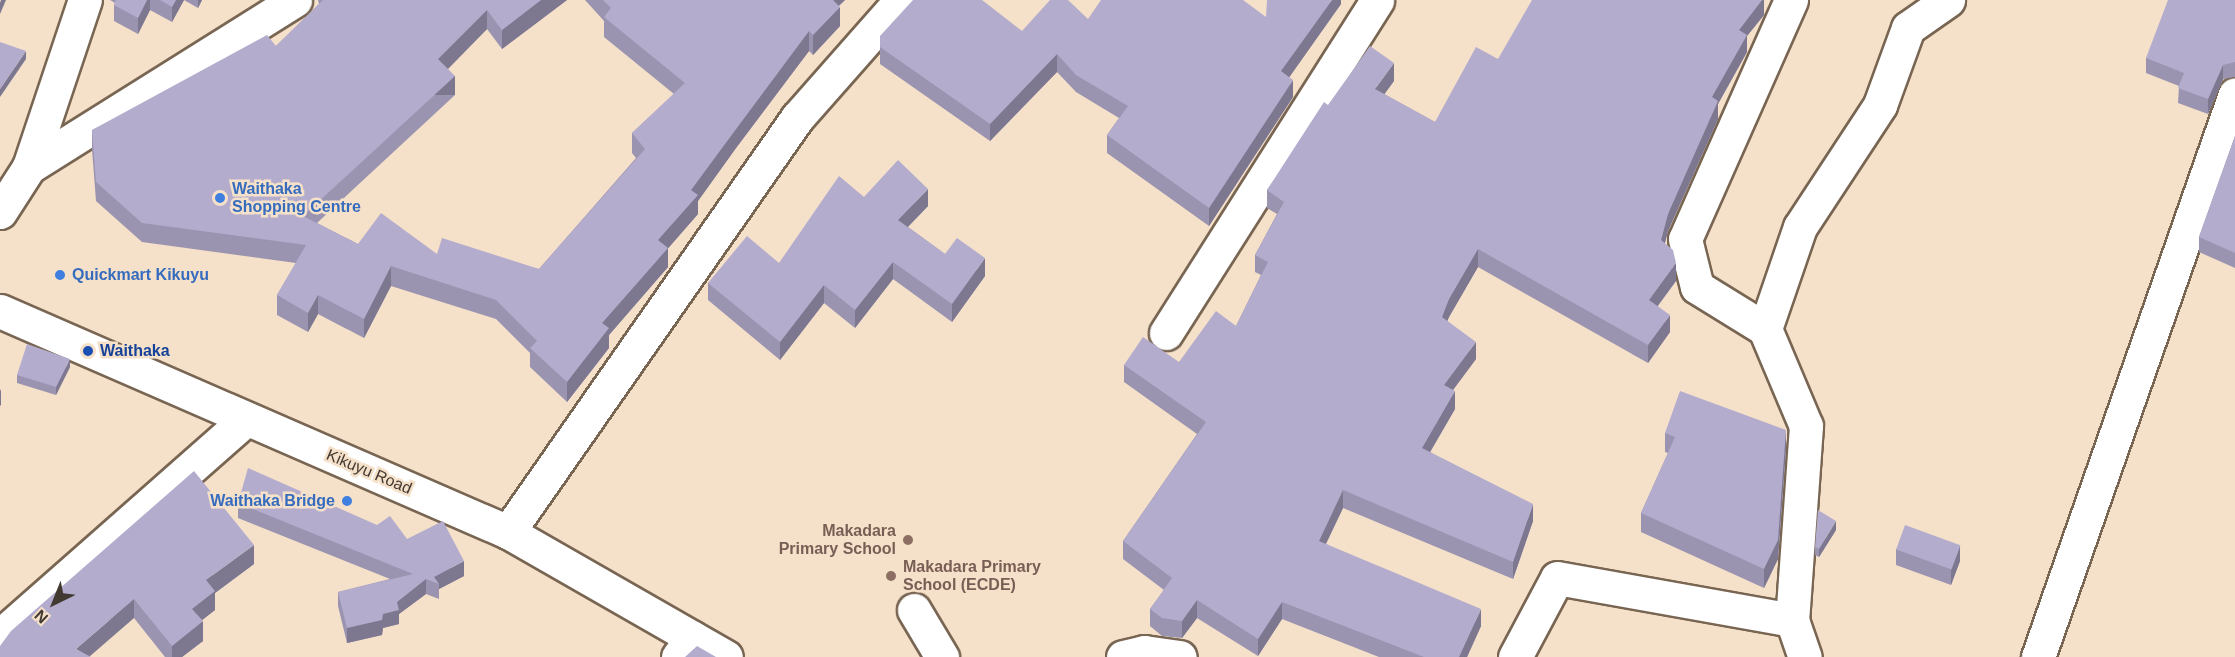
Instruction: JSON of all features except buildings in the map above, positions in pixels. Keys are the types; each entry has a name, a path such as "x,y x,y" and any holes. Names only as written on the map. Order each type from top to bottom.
{"street":[{"path":"0,212 29,167 85,0"},
{"path":"29,167 295,0"},
{"path":"508,532 797,118 901,0"},
{"path":"1166,333 1377,0"},
{"path":"1791,0 1685,240 1697,287 1765,329 1806,426 1792,620 1805,657"},
{"path":"1765,329 1800,227 1881,105 1908,28 1948,0"},
{"path":"2038,657 2235,94"},
{"name":"Kikuyu Road","path":"0,311 508,532 685,647 726,657"},
{"path":"0,636 246,419"},
{"path":"1515,657 1557,578 1792,620"},
{"path":"914,610 942,657"},
{"path":"1123,657 1144,652 1180,657"}],"place":[{"name":"Waithaka Shopping Centre","path":"220,198"},
{"name":"Quickmart Kikuyu","path":"60,275"},
{"name":"Waithaka","path":"88,351"},
{"name":"Waithaka Bridge","path":"347,501"},
{"name":"Makadara Primary School","path":"908,540"},
{"name":"Makadara Primary School (ECDE)","path":"891,576"}]}
